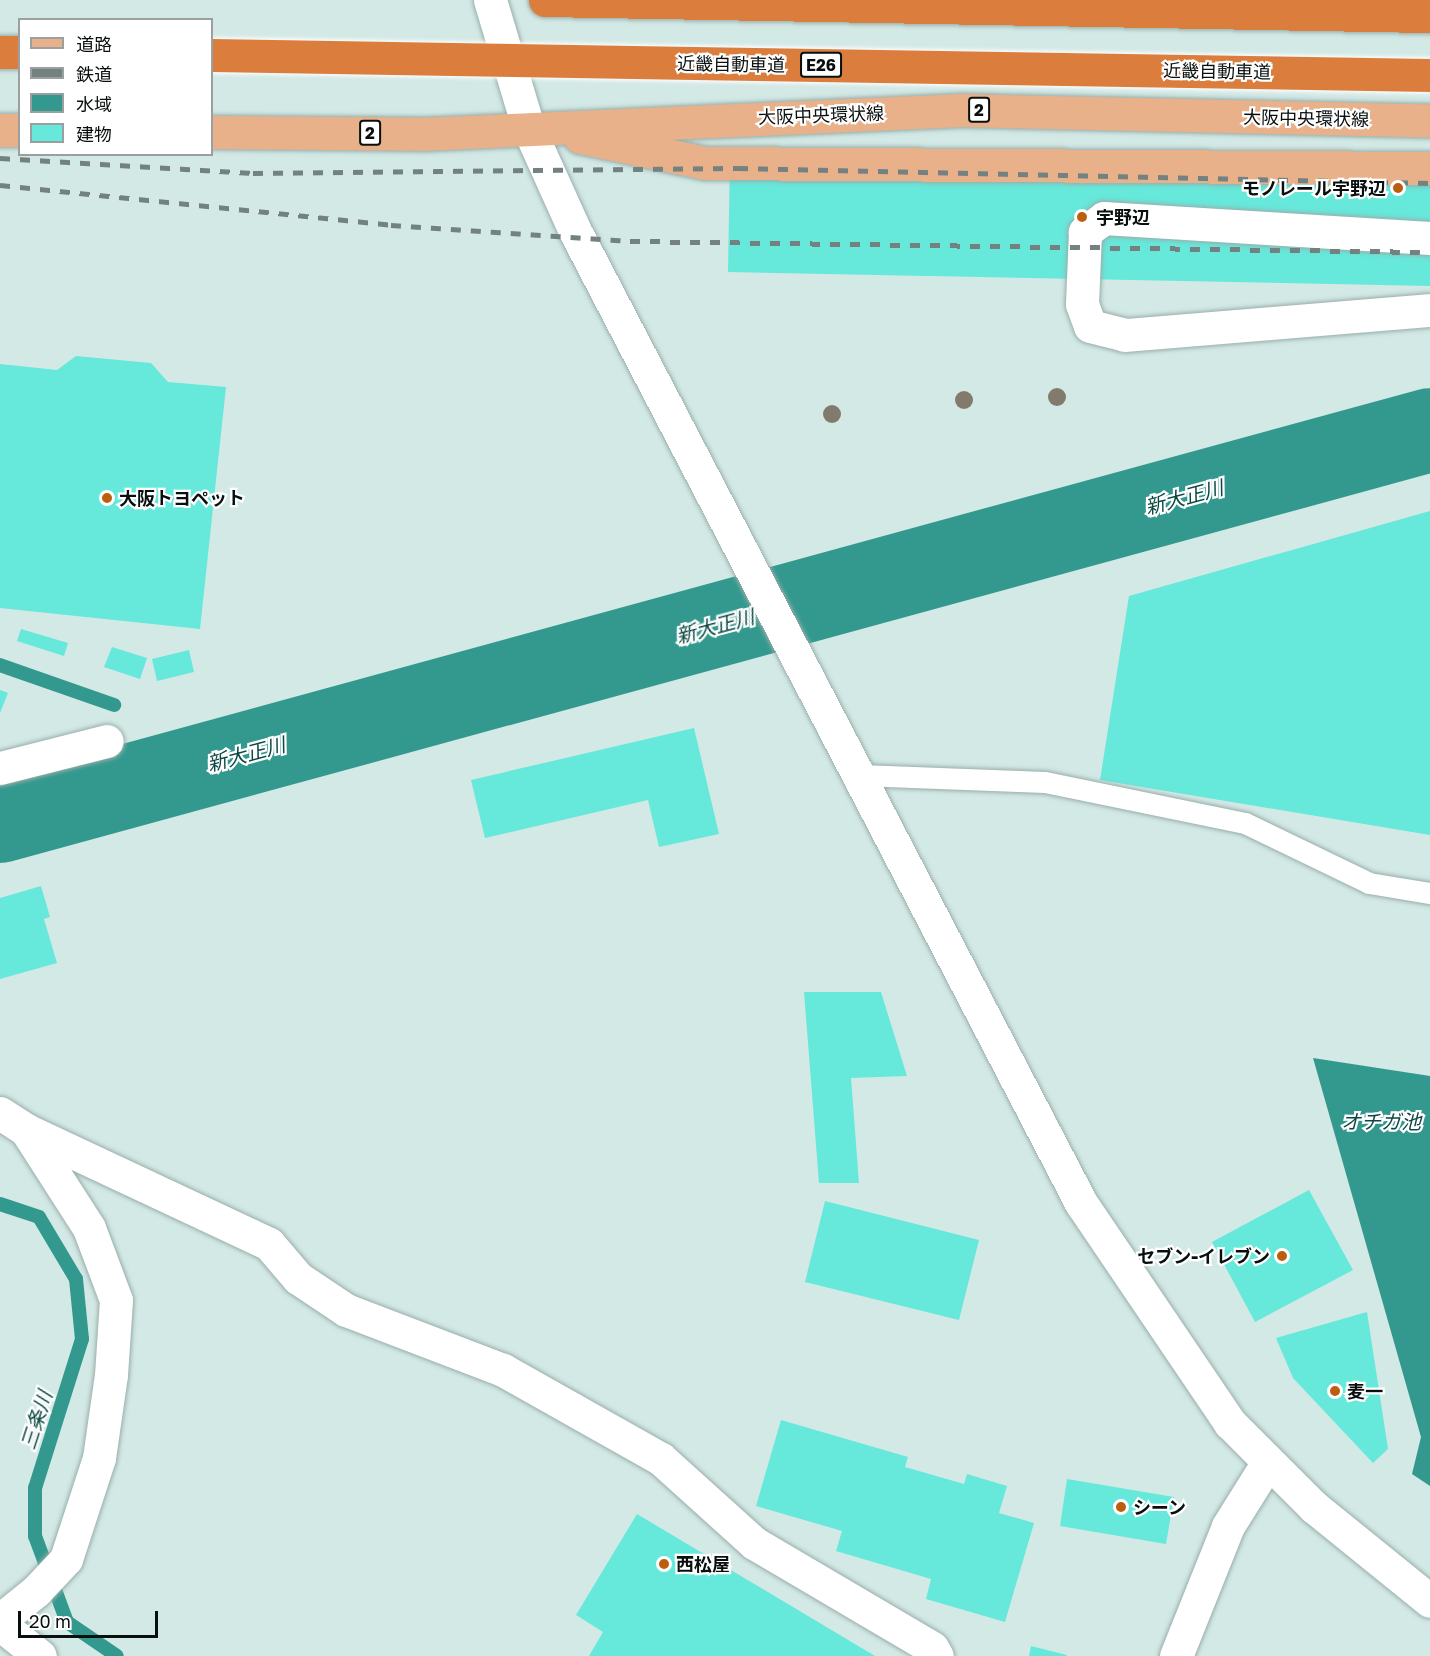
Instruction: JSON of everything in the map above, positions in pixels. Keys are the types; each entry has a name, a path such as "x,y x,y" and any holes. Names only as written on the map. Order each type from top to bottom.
{"highway":[{"path":"545,0 1430,16"},
{"path":"0,52 18,52"},
{"name":"近畿自動車道","path":"213,55 1430,75"}],"main road":[{"name":"大阪中央環状線","path":"213,132 421,134 528,127 962,110 1430,121"},
{"path":"528,127 705,163 1430,168"},
{"path":"0,130 18,130"}],"street":[{"path":"490,0 528,127 575,231 752,564 1081,1203 1230,1423 1314,1507 1430,1600"},
{"path":"1430,238 1104,218 1085,232 1082,304 1090,326 1125,335 1430,310"},
{"path":"0,768 107,741"},
{"path":"13,1121 89,1228 116,1300 111,1376 99,1458 66,1559 36,1591 0,1622 40,1656"},
{"path":"13,1121 269,1244 298,1278 346,1310 503,1370 662,1459 754,1543 932,1648 937,1656"},
{"path":"1176,1656 1228,1526 1268,1462"}],"lane":[{"path":"860,775 1045,782 1223,818 1245,823 1369,883 1430,893"}],"water":[{"name":"オチガ池","path":"1313,1058 1430,1076 1430,1486 1412,1474 1421,1437"}],"building":[{"path":"730,155 1430,169 1430,286 728,272"},
{"name":"大阪トヨペット","path":"76,356 151,363 168,382 226,387 200,629 0,608 0,364 57,370"},
{"path":"1430,511 1430,835 1100,780 1129,596"},
{"path":"21,629 68,643 64,656 17,641"},
{"path":"112,647 147,658 140,679 104,667"},
{"path":"189,650 194,672 157,681 152,659"},
{"path":"0,690 8,693 0,713"},
{"path":"694,728 719,834 659,847 648,800 485,838 471,780"},
{"path":"41,886 50,917 44,919 57,963 0,979 0,898"},
{"path":"804,992 881,992 907,1076 851,1078 859,1183 819,1183"},
{"name":"セブン-イレブン","path":"1309,1190 1353,1270 1255,1322 1212,1242"},
{"path":"825,1201 979,1240 959,1320 805,1282"},
{"path":"1367,1312 1388,1449 1373,1463 1293,1378 1276,1338"},
{"path":"781,1420 908,1457 905,1467 964,1484 967,1474 1007,1486 999,1513 1034,1523 1005,1622 926,1599 931,1579 836,1551 842,1531 756,1506"},
{"path":"1067,1479 1174,1497 1166,1544 1060,1526"},
{"name":"西松屋","path":"637,1514 875,1656 589,1656 603,1632 576,1615"},
{"path":"1031,1646 1067,1655 1029,1656"}],"waterway":[{"name":"新大正川","path":"0,821 1430,430"},
{"path":"0,665 114,705"},
{"path":"189,734 236,757"},
{"name":"三条川","path":"0,1204 39,1217 76,1279 82,1339 35,1488 35,1536 67,1622 117,1656"}],"railway":[{"path":"0,158 253,173 738,168 1430,183"},
{"path":"0,185 391,225 630,241 1430,252"}],"place":[{"name":"モノレール宇野辺","path":"1398,188"},
{"name":"宇野辺","path":"1082,217"},
{"name":"大阪トヨペット","path":"107,498"},
{"name":"セブン-イレブン","path":"1282,1256"},
{"name":"麦一","path":"1335,1391"},
{"name":"シーン","path":"1121,1507"},
{"name":"西松屋","path":"664,1564"}]}
